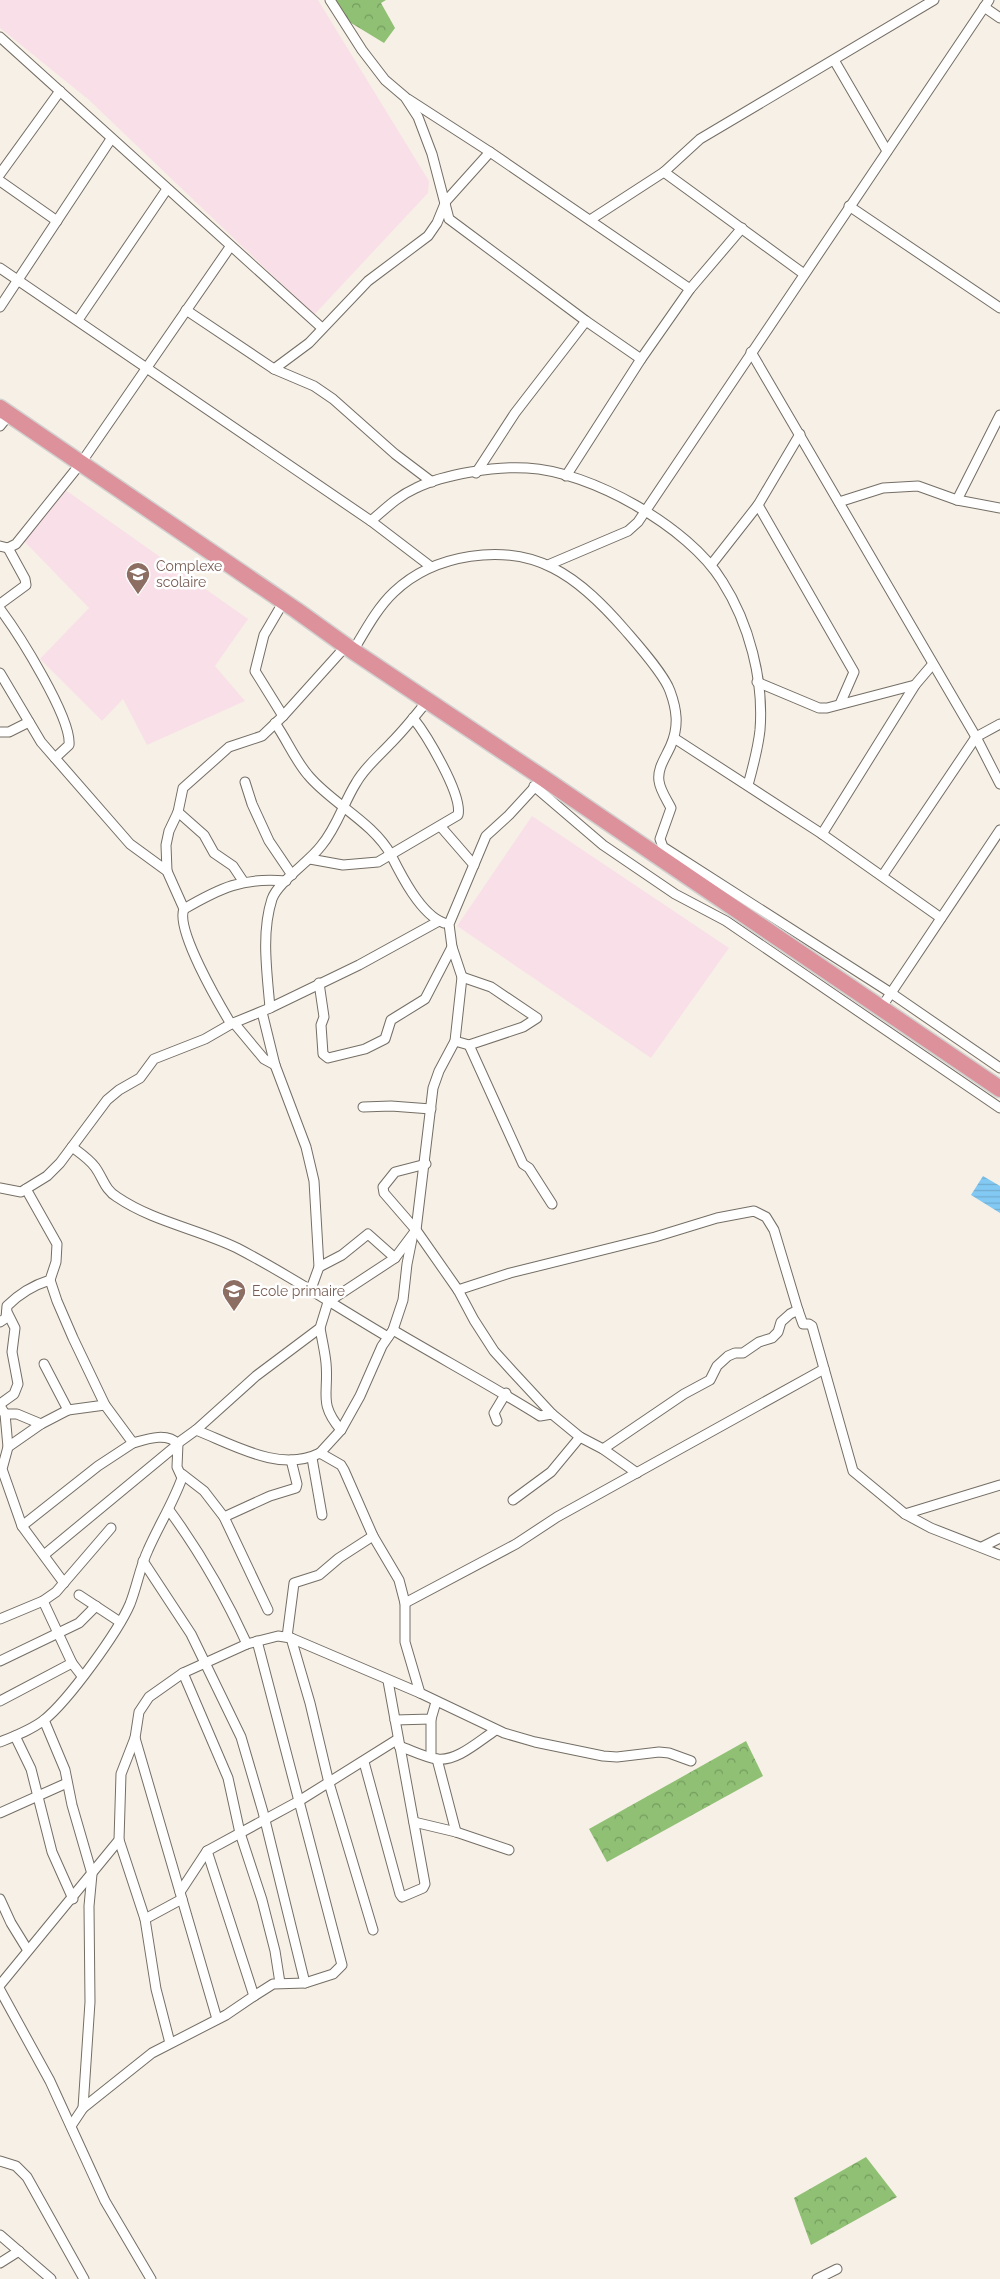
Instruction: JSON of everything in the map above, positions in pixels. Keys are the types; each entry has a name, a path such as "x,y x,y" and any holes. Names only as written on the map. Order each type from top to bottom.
{"highway":[{"path":"3,416 81,463 349,648 428,700 539,782 1000,1089"}],"street":[{"path":"330,0 362,50 386,80 405,97 490,152 690,290"},
{"path":"590,220 664,172 700,139 934,0"},
{"path":"548,565 628,531 646,511 987,3 1000,18"},
{"path":"1,40 60,91 230,248 322,328"},
{"path":"834,60 887,151"},
{"path":"0,174 60,91"},
{"path":"405,97 418,117 426,137 446,201 449,219 586,321 641,359"},
{"path":"0,307 111,139"},
{"path":"274,369 309,343 368,281 428,236 437,223 446,201 490,152"},
{"path":"664,172 804,274"},
{"path":"0,182 57,221"},
{"path":"78,320 167,189"},
{"path":"849,206 1000,308"},
{"path":"566,476 641,359 690,290 742,228"},
{"path":"0,604 26,585 25,579 4,547 16,544 81,463 230,248"},
{"path":"0,268 148,367 243,436 370,522 430,566"},
{"path":"186,310 274,369 314,386 333,399 395,454 432,482"},
{"path":"476,473 515,414 586,321"},
{"path":"751,352 840,502 932,665 976,737 1000,784"},
{"path":"956,500 1000,415"},
{"path":"711,564 758,505 800,434"},
{"path":"370,522 390,503 416,488 432,482 476,473 527,468 566,476 646,511 680,534 711,564 742,620 760,697 760,729 748,785"},
{"path":"840,502 883,488 918,486 956,500 1000,508"},
{"path":"758,505 854,672 840,704"},
{"path":"276,1065 264,1059 232,1023 199,968 185,930 182,916 184,909 166,871 166,845 169,831 178,812 181,793 194,778 229,747 259,737 283,716 349,648 394,592 430,566 462,558 496,555 523,557 548,565 566,576 613,616 668,686 678,718 674,738 659,770 658,781 671,808 660,839 663,847 891,993 1000,1068"},
{"path":"283,716 255,671 264,635 284,602"},
{"path":"0,609 27,647 67,727 69,745 55,758"},
{"path":"822,834 915,686 932,665"},
{"path":"0,673 41,742 135,849 166,871"},
{"path":"757,682 819,708 915,686"},
{"path":"311,1289 319,1267 314,1181 311,1163 276,1065 266,1010 267,919 274,895 310,859 333,830 356,783 370,762 428,700"},
{"path":"310,859 343,865 378,862 441,827 458,815 458,808 447,777 431,742 413,718"},
{"path":"0,732 9,732 29,722"},
{"path":"275,723 307,774 363,823 390,855 420,903 439,921 449,924"},
{"path":"883,875 976,737 1000,724"},
{"path":"674,738 883,875 941,918"},
{"path":"245,782 252,804 270,844 289,878"},
{"path":"322,1515 316,1456 341,1430 391,1333 404,1300 407,1264 415,1233 426,1164 431,1109 438,1071 455,1041 462,977 452,946 449,924 489,832 509,815 539,782 603,845 675,894 726,921 1000,1108"},
{"path":"178,812 204,835 214,853 233,866 243,881"},
{"path":"441,827 474,865"},
{"path":"880,1008 1000,830"},
{"path":"184,909 218,890 243,881 289,878"},
{"path":"0,1188 16,1192 26,1190 47,1176 72,1147 107,1100 140,1078 154,1059 205,1039 232,1023 266,1010 319,983 359,966 439,921"},
{"path":"319,983 324,1017 321,1025 323,1054 328,1058 365,1049 385,1039 390,1022 425,999 452,946"},
{"path":"455,1041 469,1044 523,1027 537,1018 491,987 462,977"},
{"path":"469,1044 523,1164 529,1168 552,1204"},
{"path":"363,1107 431,1109"},
{"path":"72,1147 96,1167 106,1187 118,1198 159,1219 235,1247 311,1289 328,1302 506,1393 540,1416 552,1414"},
{"path":"426,1164 395,1172 383,1187 384,1193 458,1290 494,1351 552,1414 580,1437 603,1449 637,1473"},
{"path":"26,1190 57,1244 56,1262 50,1280 57,1301 105,1405 133,1443"},
{"path":"458,1290 510,1273 655,1237 717,1218 754,1211 766,1217 774,1230 802,1324 810,1324 812,1326 852,1471 905,1514 931,1528 1000,1555"},
{"path":"341,1430 329,1414 326,1403 326,1364 320,1328 328,1302 395,1258 415,1233"},
{"path":"319,1267 342,1255 368,1234 395,1258"},
{"path":"0,1322 6,1318 7,1306 14,1299 29,1289 50,1280"},
{"path":"603,1449 684,1394 710,1380 722,1360 732,1354 743,1353 759,1342 772,1338 778,1332 781,1322 798,1310"},
{"path":"7,1312 15,1332 12,1352 18,1384 14,1394 2,1408 8,1447 1,1468 22,1526 64,1583"},
{"path":"44,1555 196,1430 256,1376 320,1328"},
{"path":"44,1364 68,1410"},
{"path":"405,1603 516,1544 557,1517 824,1369"},
{"path":"496,1421 494,1412 506,1393"},
{"path":"8,1447 41,1424 68,1410 105,1405"},
{"path":"2,1408 41,1424"},
{"path":"196,1430 261,1456 291,1460 316,1456 340,1465 344,1470 373,1536 399,1580 405,1603 405,1642 420,1693"},
{"path":"22,1526 98,1466 133,1443 159,1437 172,1439 177,1445 177,1467 182,1474 204,1491 224,1517 268,1610"},
{"path":"513,1500 551,1472 580,1437"},
{"path":"224,1517 270,1496 296,1488 297,1484 291,1460"},
{"path":"0,1741 15,1736 44,1720 82,1676 120,1622 136,1588 143,1561 169,1510 182,1474"},
{"path":"905,1514 1000,1485"},
{"path":"169,1510 198,1549 247,1644"},
{"path":"0,1619 43,1600 64,1583 111,1528"},
{"path":"373,1536 338,1558 319,1575 294,1583 289,1638 310,1703 329,1783 373,1930"},
{"path":"982,1547 1000,1538"},
{"path":"143,1561 191,1634 241,1737 265,1821 305,1983"},
{"path":"79,1595 120,1622"},
{"path":"43,1600 72,1663 82,1676"},
{"path":"0,1661 86,1618 96,1606"},
{"path":"170,2043 156,1989 145,1918 119,1840 120,1774 135,1738 139,1712 149,1697 183,1672 247,1644 278,1636 289,1638 338,1656 496,1730 535,1742 603,1756 617,1757 669,1752 691,1761"},
{"path":"71,2126 83,2108 152,2053 217,2019 268,1986 280,1983 305,1983 333,1974 342,1966 256,1642"},
{"path":"0,1701 72,1663"},
{"path":"183,1672 228,1778 240,1833 262,1900 275,1951 280,1983"},
{"path":"364,1762 401,1896 425,1886 388,1681"},
{"path":"436,1702 431,1719 434,1758 456,1832"},
{"path":"395,1720 431,1719"},
{"path":"44,1720 60,1757 92,1874 89,1906 90,2002 83,2108"},
{"path":"398,1743 434,1758 451,1757 464,1751 496,1730"},
{"path":"15,1736 31,1769 49,1842 73,1899"},
{"path":"135,1738 217,2019"},
{"path":"145,1918 181,1896 207,1851 265,1821 398,1743"},
{"path":"0,1813 66,1783"},
{"path":"414,1822 456,1832 509,1850"},
{"path":"0,1985 27,1949 73,1899 119,1840"},
{"path":"207,1851 254,1996"},
{"path":"0,1898 11,1923 27,1949"},
{"path":"0,1990 50,2081 105,2201 151,2279"},
{"path":"0,2161 16,2166 27,2177 84,2279"},
{"path":"0,2235 47,2278"},
{"path":"0,2263 19,2251"},
{"path":"817,2279 837,2269"}],"shaded area":[{"path":"0,0 318,0 429,181 428,193 314,315 89,100 0,28"},
{"path":"64,489 248,619 215,666 245,701 147,745 123,699 102,721 40,659 89,608 22,539"},
{"path":"532,816 729,948 651,1058 457,926"}],"green space":[{"path":"329,0 386,0 381,3 395,28 384,43 338,15"},
{"path":"746,1741 763,1776 607,1862 589,1829"},
{"path":"866,2157 897,2197 811,2245 794,2198"}],"water":[{"path":"983,1176 1000,1186 1000,1213 971,1195"}],"place":[{"name":"Complexe scolaire","path":"138,595"},
{"name":"Ecole primaire","path":"234,1312"}]}
